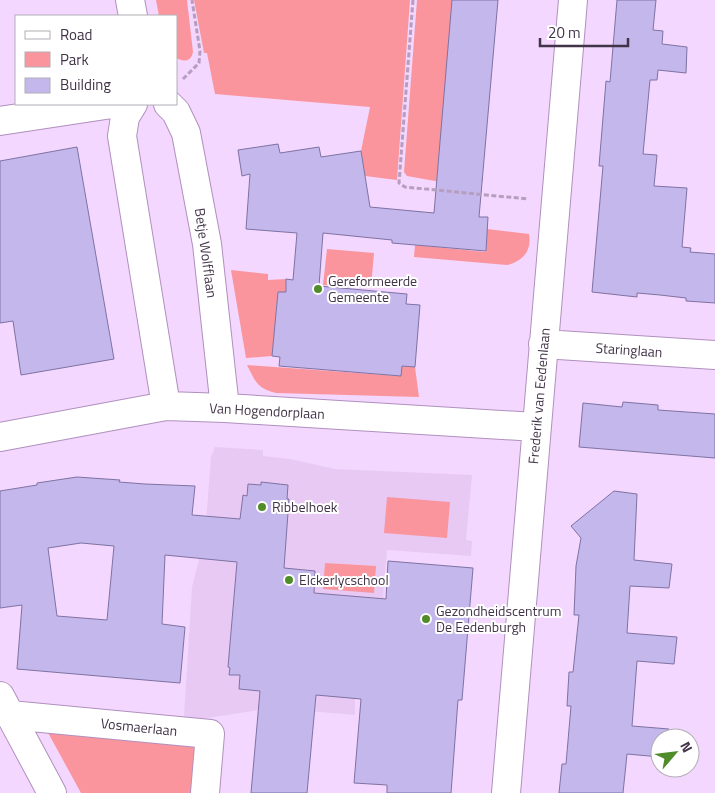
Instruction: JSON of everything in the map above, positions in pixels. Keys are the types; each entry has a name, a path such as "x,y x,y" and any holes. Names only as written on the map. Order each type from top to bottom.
{"street":[{"path":"130,0 133,15"},
{"name":"Frederik van Eedenlaan","path":"506,793 573,0"},
{"path":"0,121 105,105"},
{"path":"132,105 125,117 122,136 166,406"},
{"name":"Betje Wolfflaan","path":"169,105 176,112 186,133 207,244 225,408"},
{"name":"Staringlaan","path":"543,344 715,355"},
{"name":"Van Hogendorplaan","path":"0,437 166,406 225,408 536,428"},
{"name":"Vosmaerlaan","path":"5,705 52,793"},
{"name":"Vosmaerlaan","path":"5,705 210,734 205,793"}],"path":[{"path":"182,80 199,63 200,51 192,0"},
{"path":"413,0 400,182 405,187 556,202"}],"shaded area":[{"name":"Elckerlycschool","path":"215,447 263,450 263,456 290,459 335,469 472,475 466,540 472,541 471,556 387,550 383,597 386,599 378,693 355,692 355,715 272,708 201,719 184,717 192,587 205,536 211,457"}],"green space":[{"path":"156,0 187,0 193,52 191,58 184,60 178,59 178,15 159,15"},
{"path":"194,0 410,0 397,180 365,176 361,151 370,107 215,94 207,53 204,53"},
{"path":"417,0 454,0 447,125 437,174 483,178 480,189 407,176 404,172"},
{"path":"487,229 529,234 528,250 518,261 507,265 414,257 415,245 486,252"},
{"path":"327,249 374,253 371,287 323,285"},
{"path":"231,270 268,274 268,280 286,279 286,292 278,292 272,356 246,358"},
{"path":"247,365 400,376 402,366 415,367 419,397 276,393 264,389 257,384"},
{"path":"387,497 450,502 447,538 384,533"},
{"path":"325,563 376,566 374,593 323,589"},
{"path":"46,729 192,741 198,748 194,793 81,793"}],"building":[{"path":"452,0 498,0 479,217 488,217 486,251 392,243 392,240 323,233 319,286 407,294 406,304 420,305 415,367 402,366 401,376 279,366 280,357 272,356 278,292 286,292 286,279 293,280 297,233 246,229 250,174 242,176 238,150 278,144 280,153 319,147 321,157 361,151 370,207 434,213"},
{"path":"617,0 656,0 653,30 663,31 662,44 687,47 686,73 658,70 657,80 650,80 643,154 657,155 654,186 687,188 682,247 691,248 690,252 715,254 715,303 686,301 686,298 660,295 637,293 637,297 592,292 603,166 599,166 606,81 610,82"},
{"path":"77,147 114,359 21,375 13,321 0,323 0,161"},
{"path":"623,402 658,405 658,410 715,414 715,458 579,447 583,403 622,407"},
{"path":"77,477 145,484 195,486 192,515 240,519 243,495 247,496 248,484 261,485 261,482 288,485 287,499 289,499 284,568 315,571 314,593 386,599 388,561 473,568 462,700 458,700 451,793 387,793 387,785 354,783 361,699 316,695 307,793 251,793 260,691 239,689 240,675 229,675 230,668 228,667 237,562 165,555 162,624 185,627 180,683 17,669 22,605 0,608 0,491 37,485 37,483","holes":["81,543 114,546 107,620 57,616 48,548"]},
{"path":"614,491 637,494 634,560 672,564 669,588 630,586 627,633 677,637 674,664 637,661 632,726 657,728 650,728 650,756 627,754 623,793 559,793 562,764 566,764 571,706 567,706 569,672 573,672 579,615 574,615 576,566 581,538 571,526"}],"place":[{"name":"Gereformeerde Gemeente","path":"318,289"},
{"name":"Ribbelhoek","path":"262,507"},
{"name":"Elckerlycschool","path":"289,580"},
{"name":"Gezondheidscentrum De Eedenburgh","path":"426,619"}]}
